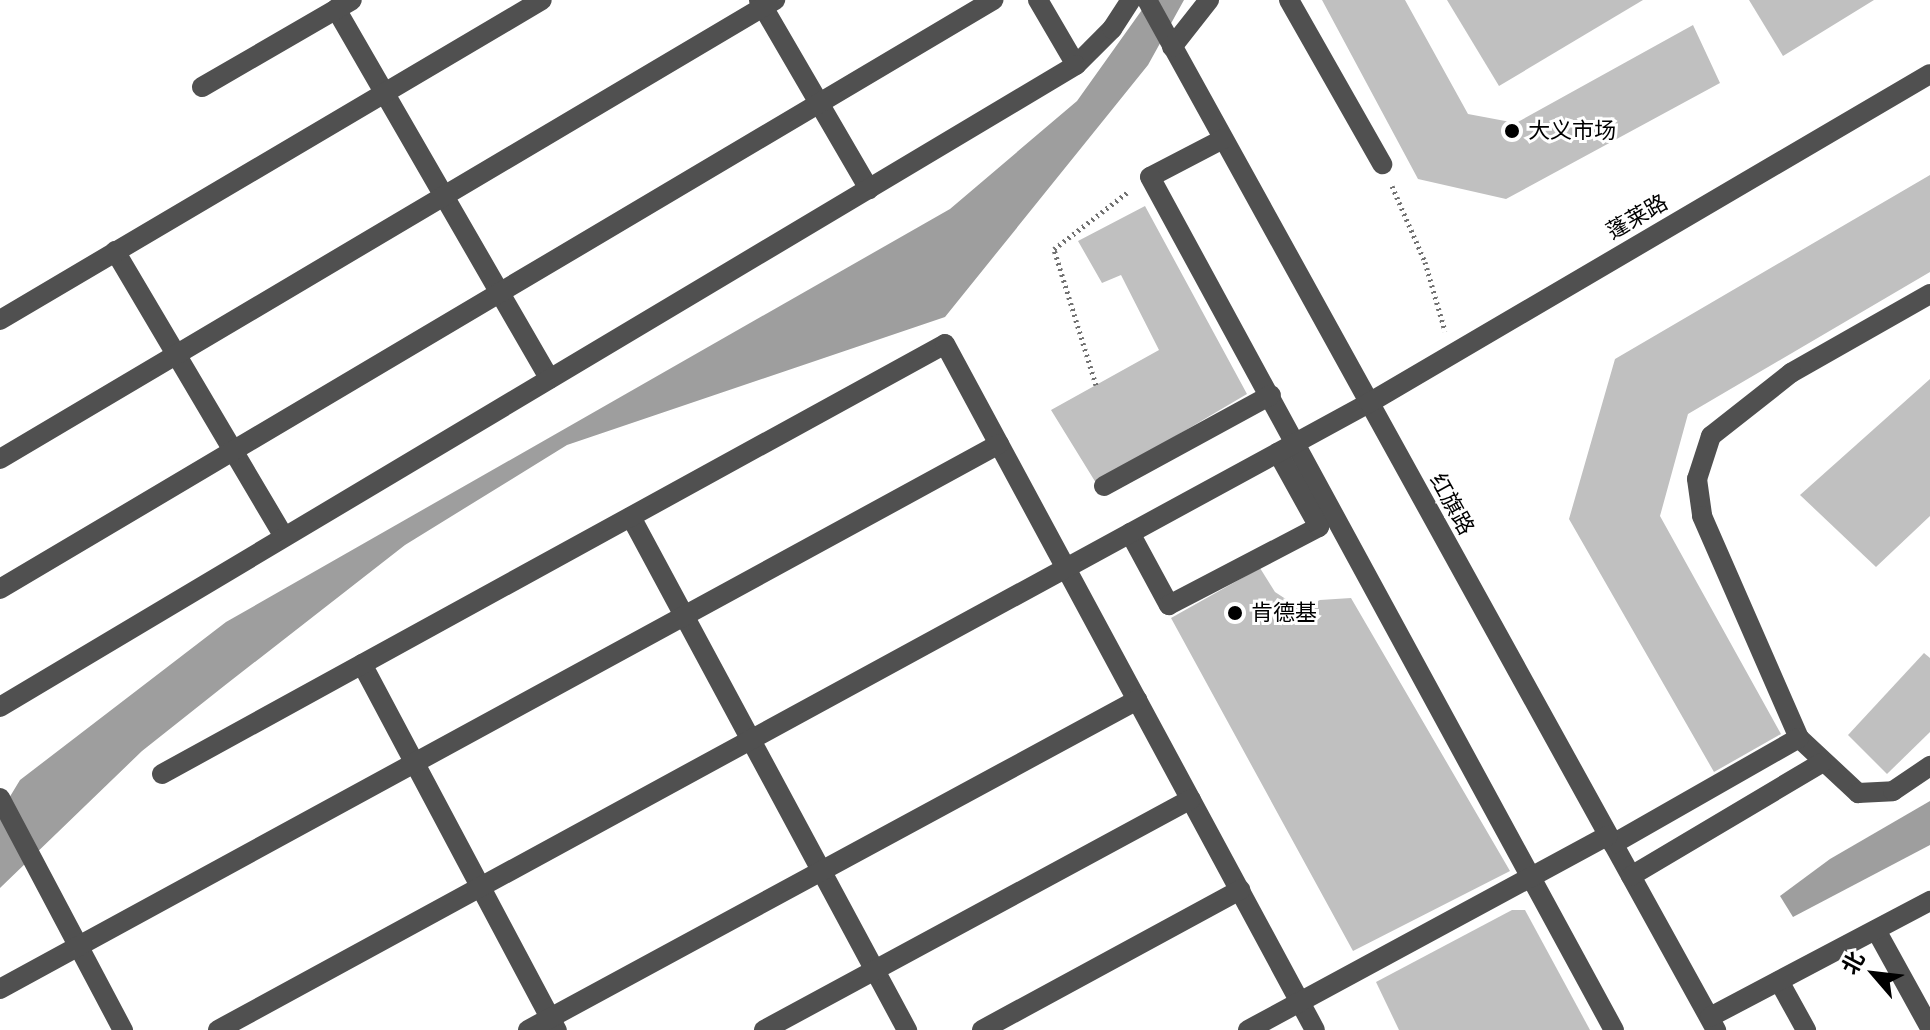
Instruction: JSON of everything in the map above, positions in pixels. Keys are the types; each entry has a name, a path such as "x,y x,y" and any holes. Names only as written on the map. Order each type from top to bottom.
{"street":[{"path":"0,320 542,0"},
{"path":"0,589 993,0"},
{"path":"1038,0 1076,65"},
{"path":"0,707 1076,65 1131,0"},
{"name":"红旗路","path":"1147,0 1713,1024"},
{"path":"1169,41 1209,0"},
{"path":"1289,0 1382,164"},
{"path":"0,459 766,2 869,189"},
{"path":"202,87 344,5 385,93 550,379"},
{"name":"蓬莱路","path":"218,1030 1369,403 1930,74"},
{"path":"1223,139 1150,177 1297,442 1614,1030"},
{"path":"115,251 284,537"},
{"path":"1930,294 1791,373 1711,436 1697,479 1702,516 1799,738 1821,763 1858,793 1893,791 1930,766"},
{"path":"162,774 945,344 1315,1030"},
{"path":"1104,486 1271,395"},
{"path":"0,989 999,444"},
{"path":"1130,533 1169,605 1319,527 1278,453"},
{"path":"631,517 907,1030"},
{"path":"362,664 554,1024"},
{"path":"528,1030 554,1024 821,871 1137,700"},
{"path":"1248,1030 1531,877 1611,839 1799,738"},
{"path":"1631,876 1821,763"},
{"path":"0,798 123,1030"},
{"path":"764,1030 1191,799"},
{"path":"982,1030 1240,890"},
{"path":"1713,1024 1779,981 1930,901"},
{"path":"1876,930 1930,1028"},
{"path":"1779,981 1806,1030"}],"path":[{"path":"1382,164 1425,262 1451,353"},
{"path":"1096,385 1054,249 1150,177"}],"shaded area":[{"path":"1149,0 1184,0 1148,65 945,317 567,445 405,545 224,686 142,751 0,888 0,813 20,780 226,622 950,209 1077,101"},
{"path":"1930,801 1930,845 1793,917 1780,896 1830,859"}],"building":[{"path":"1322,0 1405,0 1468,114 1516,123 1693,25 1720,83 1506,199 1418,179"},
{"path":"1447,0 1643,0 1499,86"},
{"path":"1749,0 1874,0 1783,56"},
{"path":"1930,175 1930,272 1688,414 1660,516 1781,734 1714,772 1569,519 1615,359"},
{"path":"1145,206 1247,394 1096,483 1051,410 1159,350 1121,275 1102,283 1078,241"},
{"path":"1930,379 1930,516 1876,567 1800,495"},
{"path":"1260,568 1275,592 1301,609 1320,600 1351,598 1510,871 1353,951 1171,618"},
{"path":"1924,653 1930,658 1930,732 1887,774 1848,735"},
{"path":"1512,910 1525,910 1590,1030 1399,1030 1376,982"}],"place":[{"name":"大义市场","path":"1512,131"},
{"name":"肯德基","path":"1235,613"}]}
